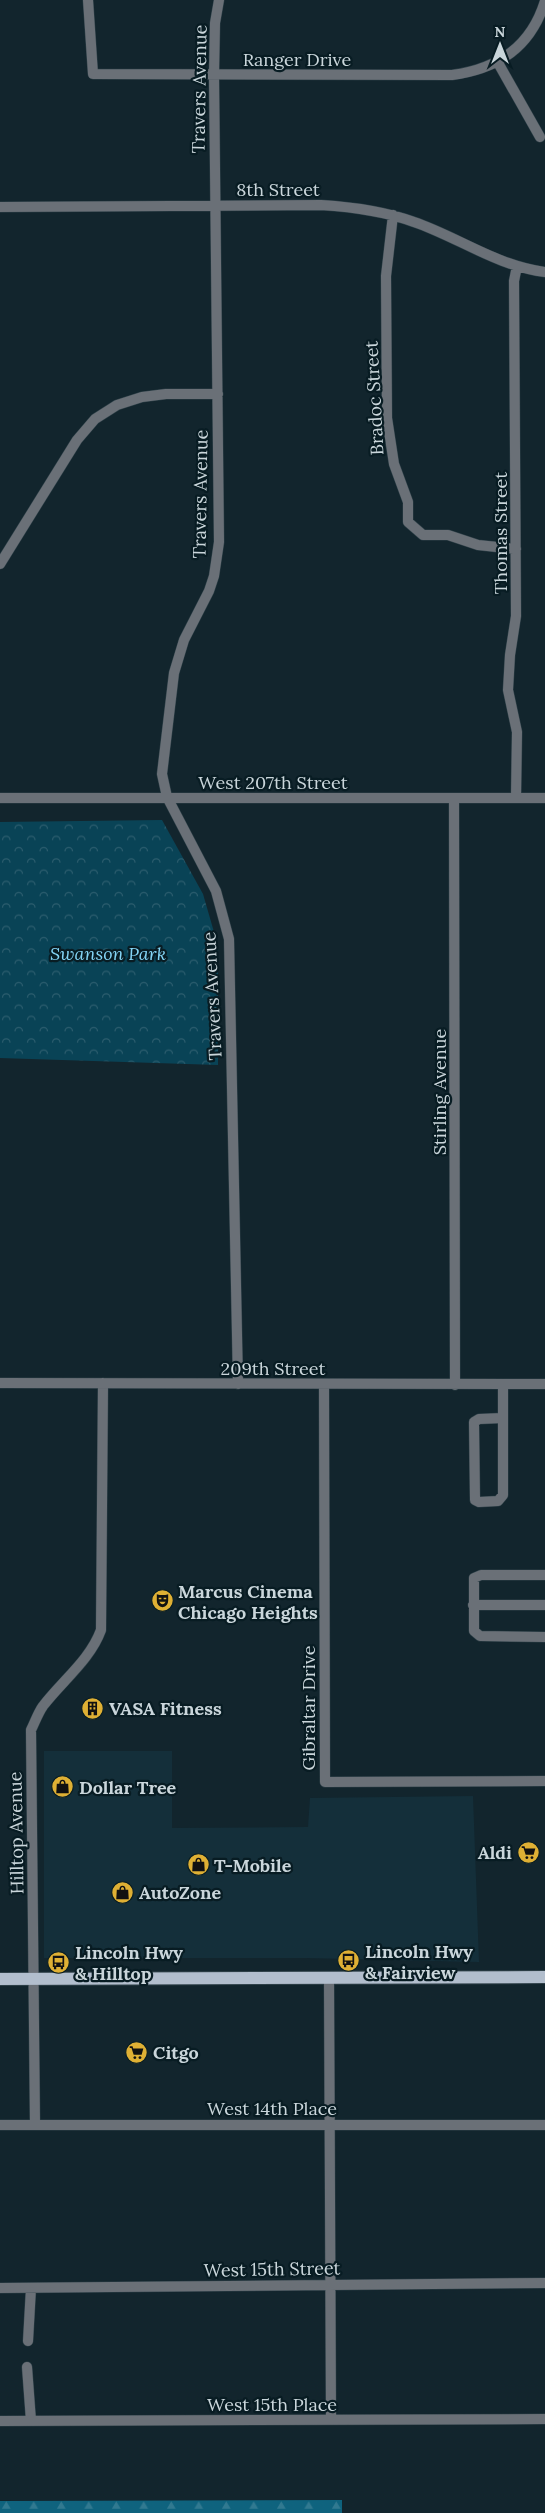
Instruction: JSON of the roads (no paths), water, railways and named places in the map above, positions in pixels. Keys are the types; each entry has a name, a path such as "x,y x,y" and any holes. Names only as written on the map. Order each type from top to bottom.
{"main road":[{"path":"0,1979 545,1977"}],"street":[{"name":"Ranger Drive","path":"88,0 93,74 214,75 452,75 467,73 497,61 515,49 532,31 545,1"},
{"name":"Travers Avenue","path":"220,0 215,23 214,75 218,394 217,558 209,591 184,640 174,672 162,766 162,781 166,797 216,892 229,939 238,1384"},
{"path":"497,61 540,137"},
{"name":"8th Street","path":"0,207 344,206 394,215 415,222 517,266 545,272"},
{"name":"Bradoc Street","path":"394,215 386,276 387,418 394,464 408,502 408,522 423,535 448,535 478,545 516,549"},
{"name":"Thomas Street","path":"516,798 517,732 508,690 510,655 516,616 514,281 517,266"},
{"path":"0,564 77,440 95,419 117,405 142,397 166,394 218,394"},
{"name":"West 207th Street","path":"0,798 545,798"},
{"name":"Stirling Avenue","path":"454,798 455,1385"},
{"name":"209th Street","path":"0,1383 545,1384"},
{"name":"Hilltop Avenue","path":"35,2125 31,1730 42,1707 86,1657 101,1630 103,1383"},
{"name":"Gibraltar Drive","path":"324,1384 325,1782 545,1781"},
{"path":"502,1384 503,1418 503,1495 498,1501 479,1502 474,1500 474,1422 479,1419 503,1418"},
{"path":"545,1575 481,1575 474,1578 473,1606 474,1631 480,1636 545,1636"},
{"path":"473,1606 545,1605"},
{"path":"328,1978 331,2420"},
{"name":"West 14th Place","path":"0,2125 545,2125"},
{"name":"West 15th Street","path":"0,2288 545,2283"},
{"path":"28,2341 31,2288"},
{"path":"28,2366 31,2421"},
{"name":"West 15th Place","path":"0,2421 545,2419"}],"place":[{"name":"Marcus Cinema Chicago Heights","path":"162,1601"},
{"name":"VASA Fitness","path":"93,1708"},
{"name":"Dollar Tree","path":"63,1787"},
{"name":"Aldi","path":"528,1852"},
{"name":"T-Mobile","path":"198,1865"},
{"name":"AutoZone","path":"123,1892"},
{"name":"Lincoln Hwy & Fairview","path":"349,1961"},
{"name":"Lincoln Hwy & Hilltop","path":"59,1962"},
{"name":"Citgo","path":"137,2052"}],"park label":[{"name":"Swanson Park","path":"108,953"}]}
